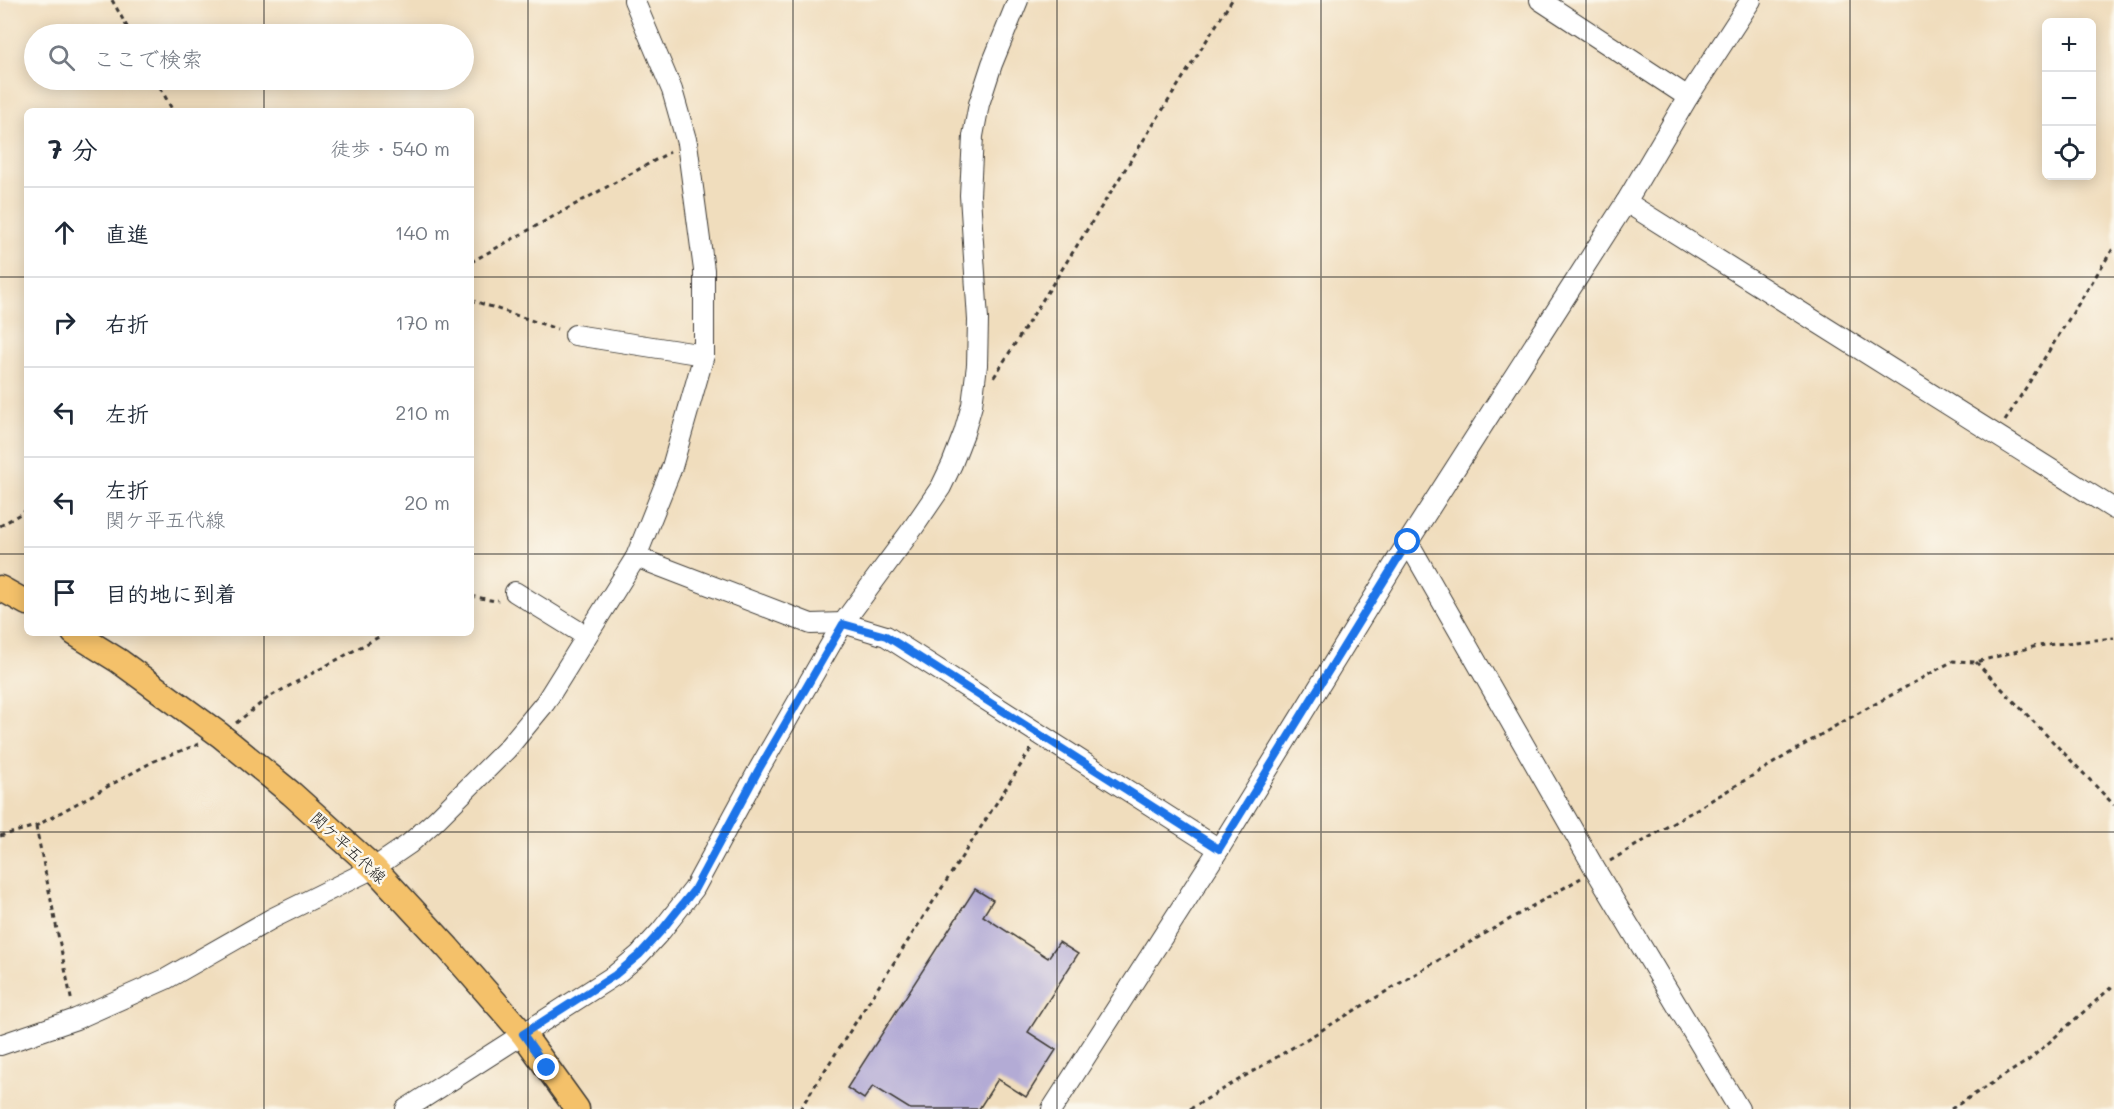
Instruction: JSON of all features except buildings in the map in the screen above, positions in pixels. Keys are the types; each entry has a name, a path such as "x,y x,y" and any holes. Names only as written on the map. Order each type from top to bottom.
{"main road":[{"path":"0,588 24,601"},
{"name":"関ケ平五代線","path":"79,636 119,661 220,735 292,794 374,868 523,1034 577,1109"}],"street":[{"path":"0,1045 76,1019 166,979 273,918 374,868 409,844 507,749 545,703 636,557 672,467 704,355 704,270 687,143 672,90 634,0"},
{"path":"406,1109 615,975 639,955 661,931 694,890 759,769 843,624 941,487 952,464 972,405 978,320 970,195 973,136 979,104 992,64 1018,0"},
{"path":"1540,0 1688,97"},
{"path":"1052,1109 1219,849 1408,542 1626,202 1688,97 1750,0"},
{"path":"1626,202 2114,509"},
{"path":"575,335 704,355"},
{"path":"1408,542 1595,870 1739,1109"},
{"path":"636,557 812,624 843,624 886,636 1219,849"},
{"path":"515,592 586,636"}],"path":[{"path":"112,0 125,24"},
{"path":"994,377 1232,0"},
{"path":"161,90 171,108"},
{"path":"474,260 687,143"},
{"path":"1995,436 2114,247"},
{"path":"474,301 575,335"},
{"path":"0,526 24,512"},
{"path":"474,597 495,601 515,592"},
{"path":"1190,1109 1427,966 1595,870 1887,696 1953,661 1976,662 2037,646 2114,638"},
{"path":"1976,662 2114,805"},
{"path":"800,1109 1040,735"},
{"path":"36,826 76,1019"},
{"path":"1951,1109 2029,1060 2114,986"}],"route":[{"path":"547,1068 523,1034 615,975 639,955 694,890 759,769 843,624 886,636 1219,849 1408,542"}]}
